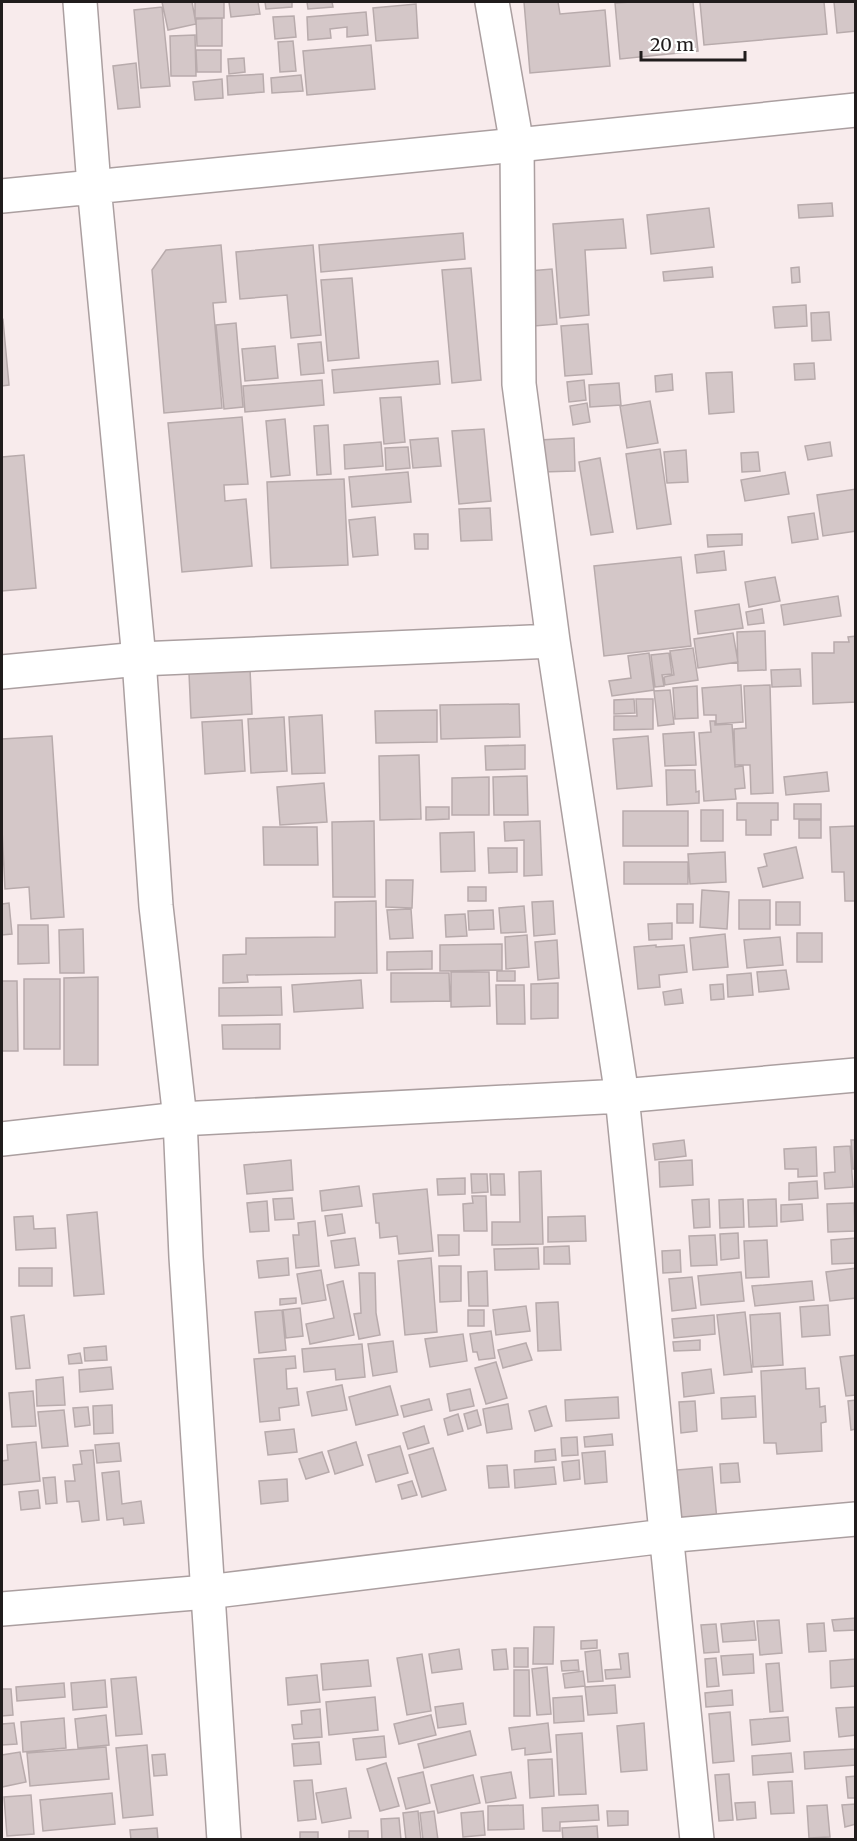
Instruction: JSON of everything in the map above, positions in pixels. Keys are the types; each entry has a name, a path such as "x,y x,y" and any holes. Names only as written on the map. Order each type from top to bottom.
{"street":[{"path":"80,2 94,186 139,659 156,906 180,1119 186,1257 224,1839"},
{"path":"492,2 517,145 519,384 553,641 622,1096 697,1839"},
{"path":"2,196 855,110"},
{"path":"2,672 139,659 553,641"},
{"path":"2,1139 180,1119 622,1096 855,1075"},
{"path":"2,1610 207,1592 665,1536 855,1519"}],"building":[{"path":"162,2 192,2 196,24 168,30"},
{"path":"195,2 224,2 224,18 195,18"},
{"path":"229,2 258,2 260,14 231,17"},
{"path":"265,2 292,2 292,7 266,9"},
{"path":"307,2 332,2 333,7 308,9"},
{"path":"524,2 558,2 560,14 605,10 610,66 530,73"},
{"path":"693,2 698,51 620,59 615,3"},
{"path":"700,2 824,2 827,34 704,45"},
{"path":"834,2 856,2 856,31 837,33"},
{"path":"416,4 418,38 376,41 373,8"},
{"path":"162,7 170,86 141,88 134,10"},
{"path":"366,12 368,35 347,37 347,27 330,29 331,38 308,40 307,17"},
{"path":"294,16 296,37 275,39 273,17"},
{"path":"222,18 222,46 197,46 196,19"},
{"path":"195,35 196,76 171,76 170,36"},
{"path":"293,41 296,71 280,72 278,42"},
{"path":"371,45 375,89 307,95 303,51"},
{"path":"196,50 221,50 221,72 197,72"},
{"path":"244,58 245,72 229,74 228,59"},
{"path":"136,63 140,107 118,109 113,66"},
{"path":"263,74 264,92 228,95 227,76"},
{"path":"301,75 303,91 272,93 271,78"},
{"path":"222,79 223,98 195,100 193,82"},
{"path":"832,203 833,216 799,218 798,205"},
{"path":"709,208 714,247 651,254 647,215"},
{"path":"623,219 626,248 585,250 589,315 560,318 553,224"},
{"path":"463,233 465,259 321,272 319,245"},
{"path":"221,245 226,302 213,303 222,408 164,413 152,270 166,250"},
{"path":"313,245 321,335 291,338 287,295 240,299 236,252"},
{"path":"712,267 713,277 664,281 663,272"},
{"path":"799,267 800,282 792,283 791,268"},
{"path":"471,268 481,380 452,383 442,270"},
{"path":"552,269 557,324 534,326 529,271"},
{"path":"352,278 359,358 328,361 321,280"},
{"path":"806,305 807,326 775,328 773,307"},
{"path":"829,312 831,340 812,341 811,313"},
{"path":"2,321 9,385 2,386"},
{"path":"236,323 243,407 224,409 216,325"},
{"path":"588,324 592,374 565,376 561,326"},
{"path":"321,342 324,373 301,375 298,344"},
{"path":"275,346 278,378 245,381 242,349"},
{"path":"438,361 440,384 334,393 332,370"},
{"path":"814,363 815,379 795,380 794,364"},
{"path":"732,372 734,412 709,414 706,373"},
{"path":"672,374 673,390 656,392 655,376"},
{"path":"322,380 324,405 245,412 243,386"},
{"path":"584,380 586,400 569,402 567,382"},
{"path":"619,383 621,405 590,407 589,385"},
{"path":"401,397 405,442 384,444 380,398"},
{"path":"650,401 658,443 627,448 620,406"},
{"path":"587,403 590,422 573,425 570,406"},
{"path":"242,417 248,484 224,485 225,501 246,499 252,566 182,572 168,423"},
{"path":"285,419 290,475 271,477 266,421"},
{"path":"328,425 331,474 317,475 314,426"},
{"path":"484,429 491,501 459,504 452,431"},
{"path":"438,438 441,466 413,468 410,440"},
{"path":"574,438 575,471 542,472 540,440"},
{"path":"381,442 383,466 345,469 344,445"},
{"path":"830,442 832,456 808,460 805,446"},
{"path":"408,447 410,468 386,470 385,448"},
{"path":"660,449 671,524 637,529 626,454"},
{"path":"686,450 688,482 667,483 664,452"},
{"path":"758,452 760,471 742,472 741,453"},
{"path":"24,455 36,588 2,591 2,457"},
{"path":"600,458 613,532 591,535 579,462"},
{"path":"408,472 411,502 352,507 349,477"},
{"path":"785,472 789,494 745,501 741,480"},
{"path":"344,479 348,565 271,568 267,482"},
{"path":"856,489 856,531 823,536 817,495"},
{"path":"490,508 492,540 461,541 459,509"},
{"path":"814,513 818,539 792,543 788,517"},
{"path":"375,517 378,555 353,557 349,520"},
{"path":"414,534 428,534 428,549 415,549"},
{"path":"742,534 742,545 708,547 707,535"},
{"path":"724,551 726,570 697,573 695,555"},
{"path":"681,557 691,646 604,656 594,566"},
{"path":"775,577 780,601 749,607 745,582"},
{"path":"838,596 841,616 784,625 781,605"},
{"path":"739,604 743,628 698,634 695,611"},
{"path":"762,609 764,623 748,625 746,612"},
{"path":"765,631 766,670 738,671 737,632"},
{"path":"733,633 738,662 698,668 694,639"},
{"path":"856,636 856,702 813,704 812,653 834,653 834,642 849,642 848,637"},
{"path":"693,648 698,680 665,685 664,677 674,675 670,651"},
{"path":"649,653 654,690 612,696 609,681 631,678 628,656"},
{"path":"669,653 672,674 662,675 664,686 655,687 651,655"},
{"path":"250,669 252,714 191,718 189,673"},
{"path":"800,669 801,686 772,687 771,670"},
{"path":"741,685 743,722 716,724 716,715 704,715 702,688"},
{"path":"770,685 773,793 751,794 750,765 735,765 734,729 746,728 744,686"},
{"path":"697,686 698,718 675,719 673,688"},
{"path":"670,690 674,724 658,726 654,691"},
{"path":"634,699 635,713 614,714 614,700"},
{"path":"636,699 653,699 653,729 614,730 614,716 637,716"},
{"path":"519,704 520,737 441,739 440,705"},
{"path":"437,710 437,742 376,743 375,711"},
{"path":"322,715 325,773 292,774 289,717"},
{"path":"284,717 287,771 251,773 248,719"},
{"path":"242,720 245,771 205,774 202,722"},
{"path":"710,721 715,721 715,725 732,724 735,767 743,766 745,788 735,789 736,799 704,801 699,733 711,732"},
{"path":"694,732 696,765 665,766 663,734"},
{"path":"52,736 64,917 31,919 29,887 5,889 2,739"},
{"path":"648,736 652,786 617,789 613,739"},
{"path":"525,745 525,769 486,770 485,746"},
{"path":"419,755 421,819 380,820 379,756"},
{"path":"666,770 695,770 699,803 667,805"},
{"path":"827,772 829,791 786,795 784,777"},
{"path":"527,776 528,815 494,815 493,777"},
{"path":"489,777 489,815 452,815 452,778"},
{"path":"324,783 327,822 280,825 277,787"},
{"path":"737,803 778,803 778,820 771,820 771,835 746,835 746,820 737,820"},
{"path":"794,804 821,804 821,819 794,819"},
{"path":"426,807 449,807 449,819 426,820"},
{"path":"701,810 723,810 723,841 701,841"},
{"path":"623,811 688,811 688,846 623,846"},
{"path":"799,820 821,820 821,838 799,838"},
{"path":"374,821 375,897 333,897 332,822"},
{"path":"540,821 542,875 524,876 524,840 505,841 504,822"},
{"path":"856,826 856,901 845,901 844,872 832,872 830,827"},
{"path":"263,827 317,827 318,865 264,865"},
{"path":"474,832 475,871 441,872 440,833"},
{"path":"796,847 803,878 763,887 758,868 767,866 764,854"},
{"path":"488,848 517,848 517,872 489,873"},
{"path":"725,852 726,882 690,884 688,854"},
{"path":"624,862 688,862 688,884 624,884"},
{"path":"386,880 413,880 412,908 386,907"},
{"path":"468,887 486,887 486,901 468,901"},
{"path":"702,890 729,892 727,929 700,927"},
{"path":"739,900 770,900 770,929 739,929"},
{"path":"376,901 377,973 247,975 248,982 223,983 223,955 246,954 246,938 335,937 335,902"},
{"path":"553,901 555,934 534,936 532,902"},
{"path":"776,902 800,902 800,925 776,925"},
{"path":"9,903 12,934 2,935 2,904"},
{"path":"677,904 693,904 693,923 677,923"},
{"path":"524,906 526,932 501,933 499,908"},
{"path":"411,909 413,938 390,939 387,910"},
{"path":"493,910 494,929 469,930 468,911"},
{"path":"465,914 467,936 446,937 445,915"},
{"path":"672,923 672,939 649,940 648,924"},
{"path":"18,925 48,925 49,963 18,964"},
{"path":"83,929 84,973 60,973 59,930"},
{"path":"797,933 822,933 822,962 797,962"},
{"path":"725,934 728,967 693,970 690,938"},
{"path":"527,935 529,967 506,969 505,937"},
{"path":"780,937 783,965 747,968 744,940"},
{"path":"557,940 559,978 538,980 535,942"},
{"path":"502,944 502,970 440,971 440,945"},
{"path":"656,945 656,947 684,945 687,972 659,975 660,987 638,989 634,947"},
{"path":"432,951 432,969 387,970 387,952"},
{"path":"786,970 789,989 759,992 757,972"},
{"path":"497,971 515,971 515,981 497,981"},
{"path":"451,972 489,972 490,1006 451,1007"},
{"path":"391,973 449,973 450,1001 391,1002"},
{"path":"751,973 753,995 728,997 727,975"},
{"path":"98,977 98,1065 64,1065 64,978"},
{"path":"24,979 60,979 60,1049 24,1049"},
{"path":"361,980 363,1008 294,1012 292,985"},
{"path":"2,981 17,981 18,1051 2,1051"},
{"path":"558,983 558,1018 531,1019 531,984"},
{"path":"723,984 724,999 711,1000 710,985"},
{"path":"496,985 524,985 525,1024 497,1024"},
{"path":"281,987 282,1015 219,1016 219,988"},
{"path":"681,989 683,1003 665,1005 663,992"},
{"path":"280,1024 280,1049 223,1049 222,1025"},
{"path":"684,1140 686,1156 655,1160 653,1144"},
{"path":"851,1140 856,1140 856,1169 853,1169"},
{"path":"850,1146 853,1187 825,1189 824,1173 835,1172 834,1147"},
{"path":"816,1147 817,1176 798,1177 798,1169 785,1169 784,1149"},
{"path":"291,1160 293,1190 247,1194 244,1165"},
{"path":"692,1160 693,1185 660,1187 659,1162"},
{"path":"541,1171 543,1244 492,1245 492,1222 520,1222 519,1172"},
{"path":"471,1174 487,1174 488,1192 472,1193"},
{"path":"490,1174 504,1174 505,1195 491,1195"},
{"path":"465,1178 465,1194 438,1195 437,1179"},
{"path":"817,1181 818,1198 789,1200 789,1183"},
{"path":"359,1186 362,1206 322,1211 320,1191"},
{"path":"427,1189 433,1251 399,1254 397,1236 380,1238 373,1194"},
{"path":"472,1196 486,1196 487,1231 464,1231 463,1204 473,1203"},
{"path":"292,1198 294,1219 275,1220 273,1199"},
{"path":"709,1199 710,1227 694,1228 692,1200"},
{"path":"743,1199 744,1227 720,1228 719,1200"},
{"path":"776,1199 777,1226 749,1227 748,1200"},
{"path":"267,1201 269,1231 250,1232 247,1203"},
{"path":"854,1203 855,1231 828,1232 827,1204"},
{"path":"802,1204 803,1220 781,1222 781,1205"},
{"path":"97,1212 104,1294 74,1296 67,1215"},
{"path":"342,1214 345,1233 328,1236 325,1216"},
{"path":"33,1216 34,1229 55,1228 56,1248 16,1250 14,1217"},
{"path":"585,1216 586,1241 548,1242 548,1217"},
{"path":"315,1221 319,1266 296,1268 293,1235 299,1235 298,1223"},
{"path":"738,1233 739,1258 721,1260 720,1234"},
{"path":"438,1235 459,1235 459,1255 439,1256"},
{"path":"715,1235 717,1265 691,1266 689,1236"},
{"path":"355,1238 359,1265 335,1268 331,1241"},
{"path":"856,1238 856,1263 832,1264 831,1240"},
{"path":"767,1240 769,1277 746,1278 744,1241"},
{"path":"569,1246 570,1264 544,1264 544,1247"},
{"path":"538,1248 539,1269 495,1270 494,1249"},
{"path":"680,1250 681,1272 663,1273 662,1251"},
{"path":"288,1258 289,1275 259,1278 257,1261"},
{"path":"431,1258 437,1332 405,1335 398,1261"},
{"path":"439,1266 461,1266 461,1301 440,1302"},
{"path":"19,1268 52,1268 52,1286 19,1286"},
{"path":"856,1268 856,1298 830,1301 826,1272"},
{"path":"321,1270 326,1300 302,1304 297,1274"},
{"path":"487,1271 488,1306 469,1306 468,1272"},
{"path":"741,1272 744,1301 701,1305 698,1276"},
{"path":"359,1273 375,1273 376,1313 380,1335 359,1339 354,1314 361,1313"},
{"path":"692,1277 696,1308 672,1311 669,1279"},
{"path":"343,1281 354,1335 310,1344 306,1324 334,1318 327,1285"},
{"path":"812,1281 814,1300 755,1306 752,1286"},
{"path":"296,1298 296,1303 280,1305 280,1299"},
{"path":"558,1302 561,1350 538,1351 536,1303"},
{"path":"828,1305 830,1335 802,1337 800,1307"},
{"path":"526,1306 530,1331 496,1335 493,1310"},
{"path":"300,1308 303,1336 286,1338 283,1310"},
{"path":"282,1310 286,1350 259,1353 255,1312"},
{"path":"468,1310 484,1310 484,1326 468,1326"},
{"path":"745,1312 752,1372 724,1375 717,1315"},
{"path":"780,1313 783,1365 753,1367 750,1315"},
{"path":"24,1315 30,1368 16,1369 11,1317"},
{"path":"714,1315 715,1334 674,1338 672,1319"},
{"path":"491,1331 495,1358 479,1360 477,1352 473,1352 470,1334"},
{"path":"463,1334 467,1361 430,1367 425,1339"},
{"path":"700,1340 700,1350 674,1351 673,1342"},
{"path":"393,1341 397,1372 373,1376 368,1344"},
{"path":"526,1343 532,1360 503,1368 498,1350"},
{"path":"362,1344 365,1377 336,1380 335,1369 304,1372 302,1349"},
{"path":"106,1346 107,1360 85,1361 84,1348"},
{"path":"80,1353 82,1363 69,1364 68,1355"},
{"path":"856,1355 856,1395 846,1396 840,1357"},
{"path":"295,1356 296,1368 286,1369 287,1389 297,1388 299,1405 279,1408 280,1420 260,1422 254,1359"},
{"path":"496,1362 507,1398 486,1404 475,1368"},
{"path":"111,1367 113,1389 80,1392 79,1370"},
{"path":"805,1368 806,1389 819,1388 820,1407 825,1406 826,1422 821,1423 822,1451 777,1454 776,1443 764,1443 761,1371"},
{"path":"711,1369 714,1393 684,1397 682,1373"},
{"path":"63,1377 65,1405 37,1406 36,1380"},
{"path":"342,1385 347,1410 312,1416 307,1392"},
{"path":"390,1386 398,1415 356,1425 349,1397"},
{"path":"470,1389 474,1406 450,1411 447,1394"},
{"path":"33,1391 36,1426 12,1427 9,1393"},
{"path":"755,1396 756,1417 722,1419 721,1398"},
{"path":"618,1397 619,1418 566,1421 565,1400"},
{"path":"429,1399 432,1410 404,1417 401,1406"},
{"path":"856,1400 856,1429 851,1430 848,1401"},
{"path":"695,1401 697,1431 681,1433 679,1402"},
{"path":"508,1404 512,1429 487,1433 483,1409"},
{"path":"112,1405 113,1433 94,1434 93,1406"},
{"path":"546,1406 552,1426 535,1431 529,1411"},
{"path":"88,1407 90,1425 75,1427 73,1408"},
{"path":"64,1410 68,1446 42,1448 38,1412"},
{"path":"477,1410 481,1425 468,1429 464,1414"},
{"path":"458,1414 463,1431 448,1435 444,1419"},
{"path":"424,1426 429,1443 408,1449 403,1433"},
{"path":"294,1429 297,1452 268,1455 265,1432"},
{"path":"612,1434 613,1445 585,1447 584,1437"},
{"path":"577,1437 578,1455 562,1456 561,1438"},
{"path":"36,1442 40,1481 2,1485 2,1461 8,1460 7,1445"},
{"path":"356,1442 363,1465 335,1474 328,1451"},
{"path":"119,1443 121,1461 97,1463 95,1445"},
{"path":"400,1446 408,1473 376,1482 368,1455"},
{"path":"433,1448 446,1490 422,1497 409,1455"},
{"path":"555,1449 556,1460 535,1462 535,1451"},
{"path":"93,1450 99,1520 82,1522 79,1501 67,1502 65,1481 75,1481 73,1465 82,1464 80,1451"},
{"path":"605,1451 607,1482 585,1484 582,1453"},
{"path":"322,1452 329,1472 306,1479 299,1459"},
{"path":"579,1460 580,1479 564,1481 562,1462"},
{"path":"738,1463 740,1482 721,1483 720,1464"},
{"path":"507,1465 509,1487 489,1488 487,1466"},
{"path":"554,1467 556,1484 515,1488 514,1470"},
{"path":"712,1467 717,1520 670,1523 666,1471"},
{"path":"119,1471 122,1504 141,1501 144,1523 124,1525 123,1518 107,1520 102,1473"},
{"path":"55,1477 57,1503 46,1504 43,1478"},
{"path":"287,1479 288,1501 261,1504 259,1481"},
{"path":"412,1481 417,1495 402,1499 398,1485"},
{"path":"38,1490 40,1508 21,1510 19,1492"},
{"path":"856,1618 856,1630 834,1631 832,1620"},
{"path":"779,1620 782,1653 760,1655 757,1621"},
{"path":"754,1621 756,1640 723,1642 721,1624"},
{"path":"824,1623 826,1651 809,1652 807,1624"},
{"path":"716,1624 719,1652 704,1653 701,1625"},
{"path":"534,1627 554,1627 553,1664 533,1664"},
{"path":"597,1640 597,1648 581,1649 581,1641"},
{"path":"514,1648 528,1648 528,1667 514,1667"},
{"path":"459,1649 462,1669 432,1673 429,1654"},
{"path":"506,1649 508,1669 494,1670 492,1650"},
{"path":"600,1650 603,1681 588,1682 585,1652"},
{"path":"628,1653 630,1677 606,1679 605,1670 621,1669 619,1654"},
{"path":"422,1654 431,1711 407,1715 397,1658"},
{"path":"753,1654 754,1673 723,1675 721,1656"},
{"path":"716,1658 719,1686 707,1687 705,1659"},
{"path":"856,1659 856,1686 831,1688 830,1661"},
{"path":"368,1660 371,1686 323,1690 321,1664"},
{"path":"578,1660 579,1670 562,1671 561,1661"},
{"path":"779,1663 783,1711 770,1712 766,1664"},
{"path":"547,1667 551,1714 537,1715 532,1669"},
{"path":"514,1670 529,1670 530,1716 514,1716"},
{"path":"583,1671 585,1686 565,1688 563,1674"},
{"path":"317,1675 320,1702 288,1705 286,1678"},
{"path":"136,1677 142,1734 116,1736 111,1679"},
{"path":"105,1680 107,1707 73,1710 71,1683"},
{"path":"64,1683 65,1697 17,1701 16,1687"},
{"path":"615,1685 617,1713 588,1715 585,1687"},
{"path":"2,1689 11,1689 13,1715 2,1716"},
{"path":"732,1690 733,1705 706,1707 705,1693"},
{"path":"582,1696 584,1721 554,1723 553,1698"},
{"path":"375,1697 378,1730 329,1735 326,1702"},
{"path":"463,1703 466,1724 438,1728 435,1707"},
{"path":"856,1707 856,1735 839,1737 836,1708"},
{"path":"320,1709 322,1737 294,1739 292,1725 302,1724 301,1711"},
{"path":"730,1712 734,1761 713,1763 709,1714"},
{"path":"106,1715 109,1745 78,1748 75,1719"},
{"path":"431,1715 436,1735 399,1744 394,1724"},
{"path":"788,1717 790,1741 752,1745 750,1720"},
{"path":"64,1718 66,1748 23,1752 21,1722"},
{"path":"14,1723 17,1744 2,1745 2,1724"},
{"path":"548,1723 551,1752 525,1755 525,1748 512,1750 509,1728"},
{"path":"644,1723 647,1770 621,1772 617,1726"},
{"path":"470,1731 476,1755 424,1768 418,1744"},
{"path":"582,1733 586,1794 559,1795 556,1735"},
{"path":"384,1736 386,1757 356,1760 353,1739"},
{"path":"319,1742 321,1764 294,1766 292,1744"},
{"path":"147,1745 153,1815 123,1818 116,1748"},
{"path":"106,1747 109,1779 30,1786 27,1753"},
{"path":"856,1749 856,1765 805,1769 804,1752"},
{"path":"20,1752 26,1782 2,1787 2,1755"},
{"path":"791,1753 793,1772 753,1775 752,1756"},
{"path":"165,1754 167,1775 154,1776 152,1755"},
{"path":"552,1759 554,1796 530,1798 528,1760"},
{"path":"386,1763 399,1806 380,1811 367,1769"},
{"path":"423,1772 430,1803 406,1809 398,1778"},
{"path":"511,1772 516,1798 486,1803 481,1777"},
{"path":"729,1774 733,1820 719,1821 715,1775"},
{"path":"473,1775 480,1803 438,1813 431,1785"},
{"path":"856,1776 856,1798 848,1798 846,1777"},
{"path":"312,1780 316,1819 298,1821 294,1781"},
{"path":"792,1781 794,1813 771,1814 768,1782"},
{"path":"346,1788 351,1818 322,1823 316,1793"},
{"path":"112,1793 115,1824 43,1831 40,1800"},
{"path":"31,1795 34,1834 7,1836 4,1797"},
{"path":"755,1802 756,1818 737,1820 735,1803"},
{"path":"856,1804 856,1824 845,1827 842,1805"},
{"path":"523,1805 524,1829 488,1830 488,1806"},
{"path":"598,1805 599,1820 560,1822 560,1831 543,1831 542,1808"},
{"path":"827,1805 830,1837 809,1838 807,1806"},
{"path":"418,1811 421,1840 406,1840 403,1813"},
{"path":"434,1811 438,1840 423,1840 420,1813"},
{"path":"483,1811 485,1835 463,1837 461,1813"},
{"path":"607,1811 628,1811 628,1825 608,1826"},
{"path":"399,1818 401,1840 382,1840 381,1819"},
{"path":"597,1826 598,1840 563,1840 562,1828"},
{"path":"157,1828 158,1840 131,1840 130,1830"},
{"path":"349,1831 368,1831 368,1840 349,1840"},
{"path":"300,1832 318,1832 318,1840 300,1840"}]}
